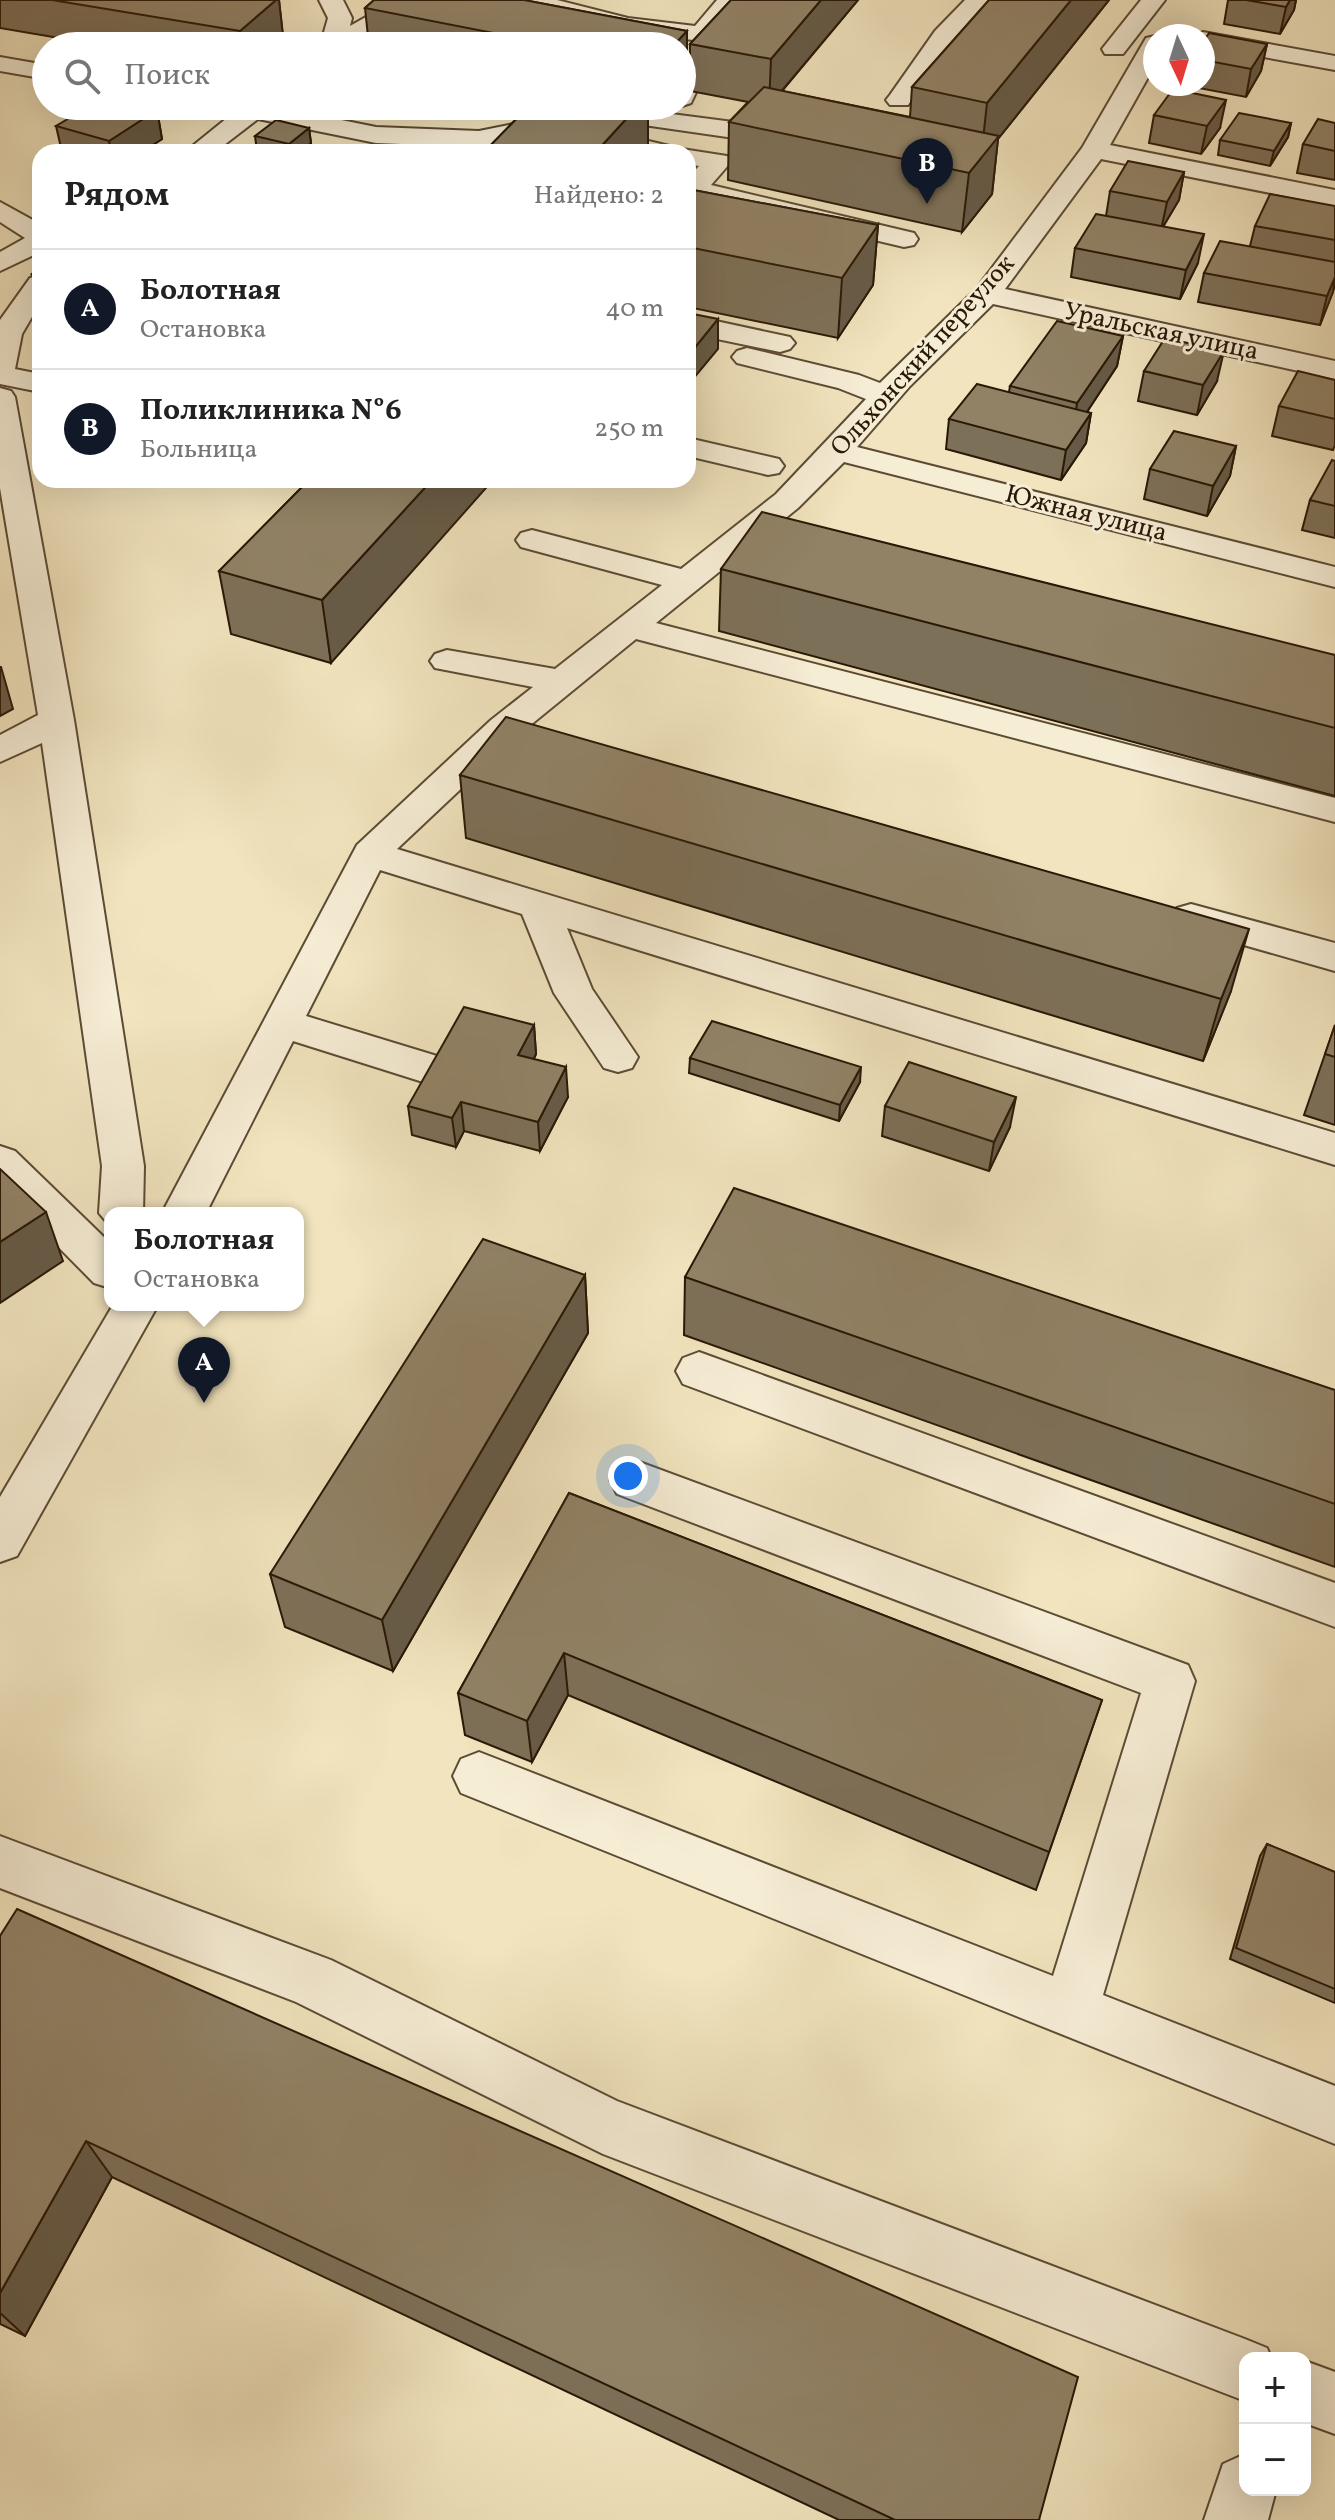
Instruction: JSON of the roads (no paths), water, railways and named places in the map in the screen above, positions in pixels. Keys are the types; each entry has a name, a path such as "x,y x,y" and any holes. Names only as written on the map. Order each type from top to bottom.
{"street":[{"path":"331,0 340,18 336,32"},
{"path":"357,32 413,0"},
{"path":"528,0 628,25 685,32"},
{"path":"696,33 701,34 730,0"},
{"path":"899,100 944,36 978,0"},
{"path":"1114,49 1153,0"},
{"path":"1215,41 1335,63"},
{"path":"0,64 32,70"},
{"name":"Ольхонский переулок","path":"187,1207 370,854 504,728 627,626 787,501 837,451 884,396 987,294 1094,150 1143,70"},
{"path":"207,144 234,120"},
{"path":"307,120 410,144"},
{"path":"644,144 666,120"},
{"path":"696,120 768,136"},
{"path":"376,135 479,139 548,125 633,144"},
{"path":"696,186 741,131"},
{"path":"1094,150 1335,198"},
{"path":"696,158 718,162"},
{"path":"696,190 904,239"},
{"path":"0,210 32,233"},
{"path":"0,263 32,244"},
{"path":"32,294 18,312 1,349 0,372 32,381"},
{"name":"Уральская улица","path":"987,294 1335,370"},
{"path":"696,326 780,343"},
{"path":"747,357 848,381 884,396"},
{"path":"0,397 56,720 123,1166 121,1207"},
{"path":"696,449 768,466"},
{"name":"Южная улица","path":"837,451 1335,577"},
{"path":"532,540 687,581"},
{"path":"627,626 1335,810"},
{"path":"447,661 561,681"},
{"path":"0,750 56,720"},
{"path":"504,728 551,741"},
{"path":"370,854 1335,1149"},
{"path":"538,905 574,993 618,1057"},
{"path":"1150,906 1335,957"},
{"path":"283,1023 423,1067"},
{"path":"0,1162 104,1265"},
{"path":"0,1541 114,1324"},
{"path":"699,1371 1335,1605"},
{"path":"634,1480 1170,1681 1070,2011"},
{"path":"479,1776 1335,2115"},
{"path":"7,1878 311,1980 603,2125 1239,2368"},
{"path":"1311,2394 1335,2403"},
{"path":"1236,2520 1242,2496"}],"place":[{"name":"Поликлиника N°6","path":"927,204"},
{"name":"Болотная","path":"204,1403"}]}
